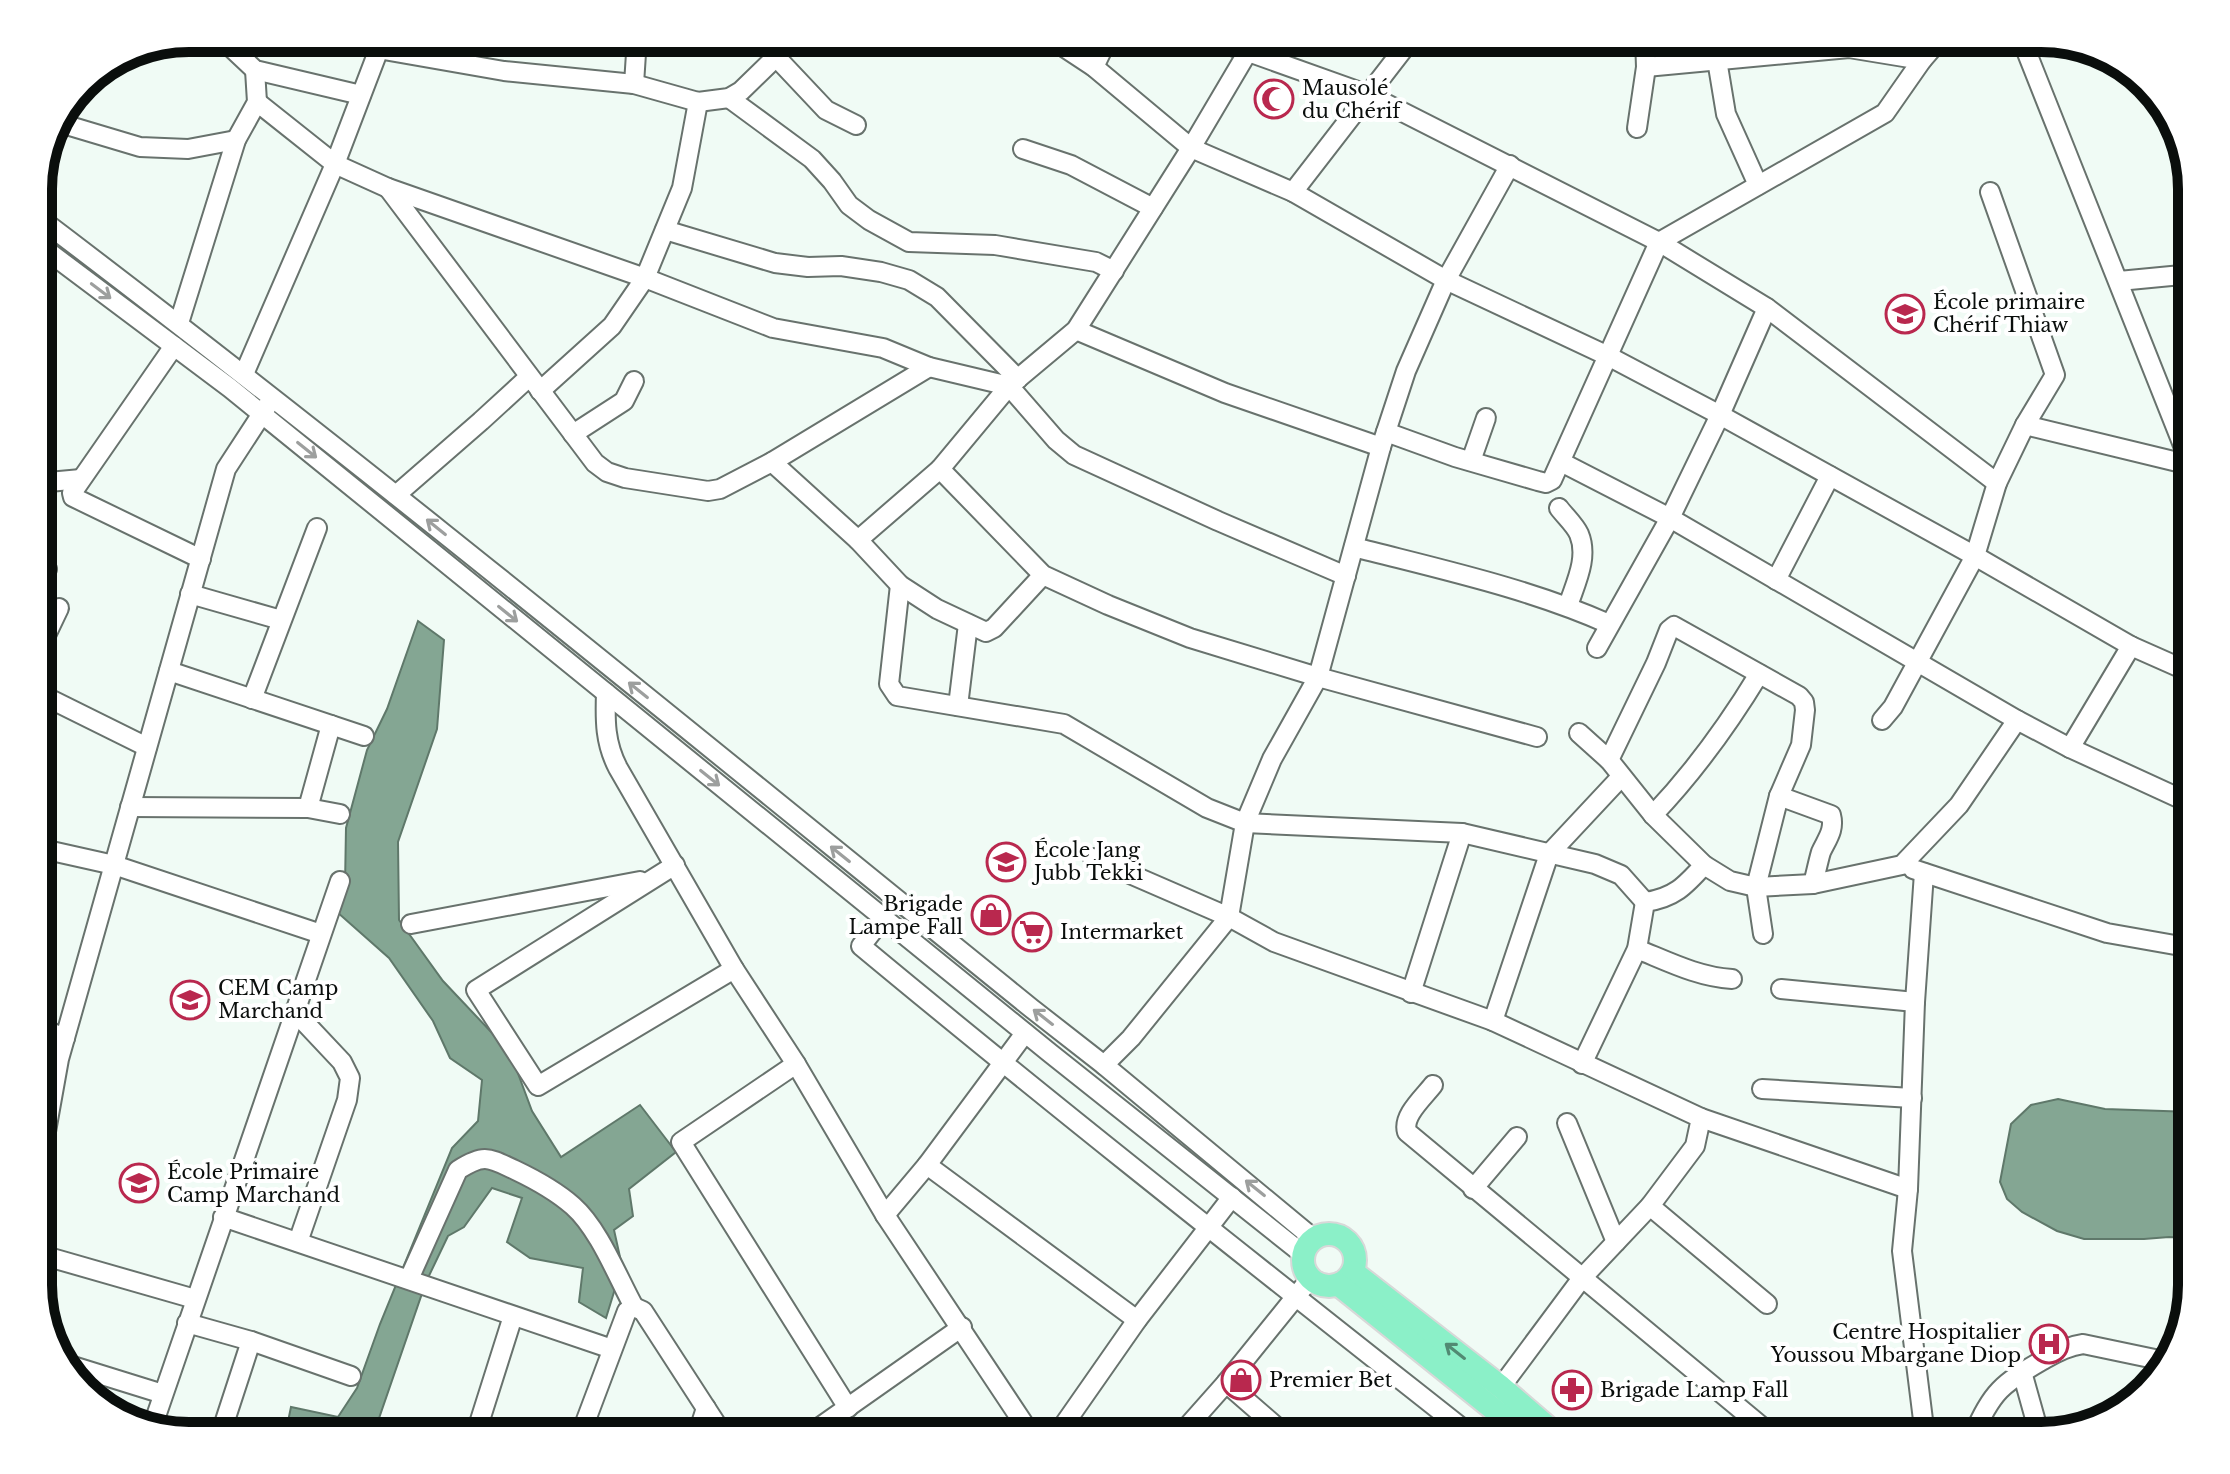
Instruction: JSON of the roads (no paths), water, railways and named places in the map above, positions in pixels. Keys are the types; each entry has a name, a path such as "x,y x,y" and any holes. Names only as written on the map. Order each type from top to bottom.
{"main road":[{"path":"1331,1234 1347,1240 1355,1255 1346,1278 1324,1286 1310,1279 1304,1268 1309,1247 1331,1234"},
{"path":"1346,1278 1501,1387 1542,1422"},
{"path":"1346,1278 1511,1422"}],"street":[{"path":"236,52 255,70 361,95"},
{"path":"244,374 335,164 377,52"},
{"path":"417,52 504,71 634,84 698,102 729,98 741,91 780,52"},
{"path":"634,84 636,52"},
{"path":"1071,52 1094,67 1191,148 1293,192 1446,280 1608,356 1975,556 2131,646 2178,667"},
{"path":"1094,67 1101,52"},
{"path":"858,540 940,469 1013,382 1076,330 1191,148 1246,52"},
{"path":"1270,52 1369,95 1659,242 1767,308 1997,483"},
{"path":"1293,192 1401,52"},
{"path":"1637,128 1645,52"},
{"path":"1646,67 1805,52"},
{"path":"1873,52 1922,60"},
{"path":"1076,330 1225,393 1546,483 1552,480 1561,462 1659,242 1885,113 1929,52"},
{"path":"2027,52 2178,433"},
{"path":"776,57 826,110 856,125"},
{"path":"1717,60 1726,114 1758,185"},
{"path":"179,323 236,140 257,102 255,70"},
{"path":"729,98 812,159 849,205 909,242 995,245 1096,262 1114,271"},
{"path":"257,102 335,164 388,188 645,278 773,328 883,348 929,367 1013,382"},
{"path":"396,495 481,421 612,326 645,278 682,188 698,102"},
{"path":"68,125 140,147 188,149 236,140"},
{"path":"1023,149 1071,165 1153,208"},
{"path":"1104,1065 1131,1038 1229,917 1245,823 1272,759 1318,677 1383,439 1406,371 1446,280 1510,165"},
{"path":"388,188 595,463 607,472 625,478 703,490 720,489 772,462 929,367"},
{"path":"1882,720 1893,707 1975,556 1997,483 2025,425 2055,375 1990,192"},
{"path":"52,228 273,397 1104,1065 1309,1247"},
{"path":"665,230 775,263 808,267 841,266 909,280 937,297 1013,382 1056,440 1074,455 1346,576"},
{"path":"52,254 262,414 1025,1033 1232,1197 1309,1247"},
{"path":"2119,281 2178,275"},
{"path":"1597,648 1670,518 1767,308"},
{"path":"174,346 73,490 73,497 201,559"},
{"path":"573,434 624,401 634,381"},
{"path":"52,1098 59,1059 226,469 273,397"},
{"path":"1471,461 1486,418"},
{"path":"2025,425 2178,464"},
{"path":"772,462 858,540 900,585 937,609 986,632 1043,575"},
{"path":"1561,462 1670,518 2017,720 2178,798"},
{"path":"940,469 1043,575 1108,605 1190,638 1537,737"},
{"path":"1776,580 1830,476"},
{"path":"52,482 81,479"},
{"path":"1559,508 1579,534 1582,550 1582,564 1568,606"},
{"path":"252,699 317,528"},
{"path":"1354,547 1568,606 1609,624"},
{"path":"900,585 889,684 897,696 904,699 1064,724 1207,808 1245,823 1462,833 1595,864 1621,875 1645,902"},
{"path":"190,594 281,620"},
{"path":"52,623 59,608"},
{"path":"958,706 968,624"},
{"path":"1609,760 1669,630 1674,626 1799,696 1804,702 1801,745 1779,796 1756,887 1763,934"},
{"path":"2070,748 2131,646"},
{"path":"169,671 364,736"},
{"path":"1653,815 1683,783 1735,714 1759,674"},
{"path":"606,693 604,725 611,754 734,969 796,1064 885,1215 1023,1422"},
{"path":"52,700 147,747"},
{"path":"1902,865 1959,805 2017,720"},
{"path":"308,808 331,725"},
{"path":"1579,733 1609,760 1653,815 1704,865 1730,881 1756,887 1813,884 1902,865 2107,933 2178,946"},
{"path":"1493,1021 1549,854 1621,777"},
{"path":"1779,796 1831,815 1832,830 1821,852 1813,884"},
{"path":"130,807 308,808 340,814"},
{"path":"1411,993 1462,833"},
{"path":"52,851 114,865 321,934"},
{"path":"1093,858 1229,917 1274,942 1493,1021 1701,1118 1908,1189"},
{"path":"675,865 476,990 538,1086 734,969"},
{"path":"1645,902 1659,900 1683,889 1704,865"},
{"path":"1923,1422 1902,1251 1924,873"},
{"path":"411,924 652,879"},
{"path":"155,1417 340,881"},
{"path":"1582,1064 1637,949 1645,902"},
{"path":"883,918 861,946 1002,1063 1454,1422"},
{"path":"1637,949 1694,972 1732,979"},
{"path":"1781,989 1915,1002"},
{"path":"294,1011 342,1062 350,1078 347,1100 298,1242"},
{"path":"52,1033 65,1038"},
{"path":"885,1215 927,1165 1025,1033"},
{"path":"796,1064 681,1142 848,1408"},
{"path":"1433,1085 1406,1121 1405,1128 1473,1189 1756,1422"},
{"path":"1762,1089 1912,1098"},
{"path":"1501,1387 1582,1278 1650,1206 1695,1146 1701,1118"},
{"path":"1567,1123 1616,1242"},
{"path":"1473,1189 1517,1137"},
{"path":"409,1279 458,1170 474,1160 491,1159 542,1183 575,1208 594,1233 634,1307 643,1311 715,1422"},
{"path":"927,1165 1137,1320"},
{"path":"1066,1422 1137,1320 1232,1197"},
{"path":"1650,1206 1767,1304"},
{"path":"223,1217 612,1349"},
{"path":"52,1258 195,1299"},
{"path":"1191,1422 1310,1279"},
{"path":"585,1422 627,1311 634,1307"},
{"path":"479,1422 513,1316"},
{"path":"187,1323 251,1341 351,1376"},
{"path":"828,1422 962,1327"},
{"path":"225,1422 251,1341"},
{"path":"1979,1422 1997,1392 2011,1379 2059,1351 2083,1344 2156,1359"},
{"path":"81,1369 163,1394"},
{"path":"2022,1372 2036,1422"},
{"path":"1226,1383 1271,1422"},
{"path":"702,1422 706,1408"}],"place":[{"name":"Mausolé du Chérif","path":"1274,99"},
{"name":"École primaire Chérif Thiaw","path":"1905,314"},
{"name":"École Jang Jubb Tekki","path":"1006,862"},
{"name":"Brigade Lampe Fall","path":"991,915"},
{"name":"Intermarket","path":"1032,932"},
{"name":"CEM Camp Marchand","path":"190,1000"},
{"name":"École Primaire Camp Marchand","path":"139,1183"},
{"name":"Centre Hospitalier Youssou Mbargane Diop","path":"2049,1344"},
{"name":"Premier Bet","path":"1241,1380"},
{"name":"Brigade Lamp Fall","path":"1572,1390"}]}
